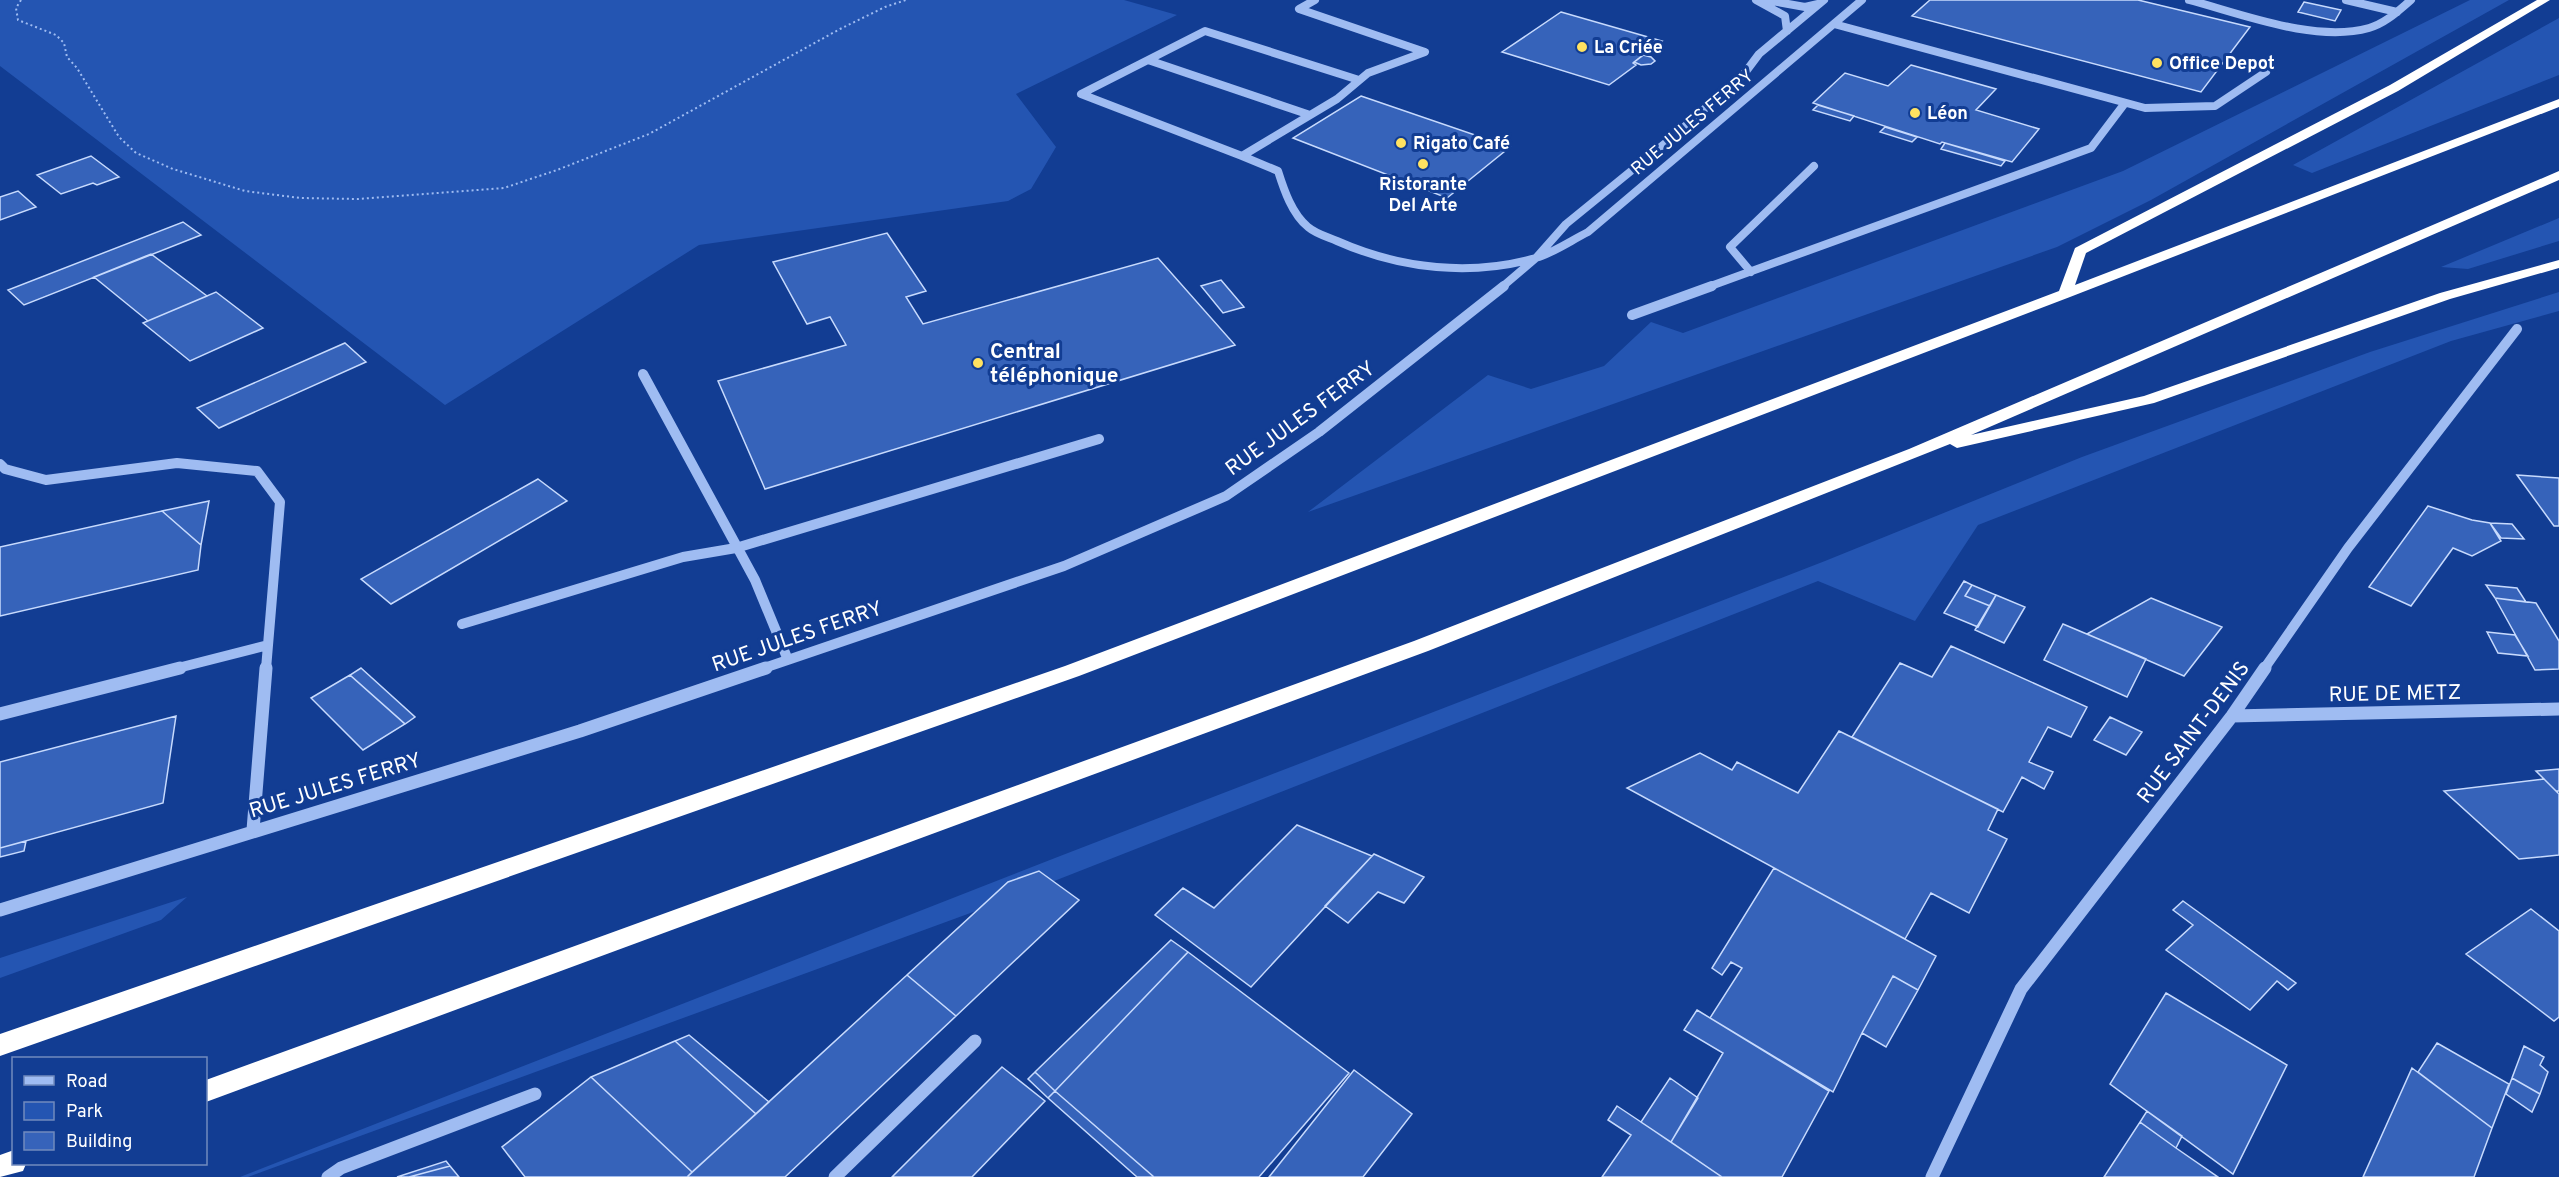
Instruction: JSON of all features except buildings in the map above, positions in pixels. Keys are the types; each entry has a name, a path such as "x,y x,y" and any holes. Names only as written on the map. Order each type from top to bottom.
{"highway":[{"path":"2065,294 2080,251 2394,88 2545,0"},
{"path":"0,1045 1072,671 2065,294 2559,103"},
{"path":"207,1091 1421,646 1915,453 2559,176"},
{"path":"1915,453 2148,400 2445,296 2559,264"}],"street":[{"path":"1242,156 1336,99 1368,73 1425,52 1299,9 1315,0"},
{"path":"1756,0 1785,16 1787,31"},
{"path":"1766,0 1805,8 1822,1"},
{"name":"RUE JULES FERRY","path":"1536,258 1588,232 1862,0"},
{"path":"2189,0 2304,28 2337,32 2368,29 2397,12 2411,0"},
{"path":"2346,0 2397,12"},
{"name":"RUE JULES FERRY","path":"0,910 253,830 580,731 1064,566 1226,496 1319,432 1496,293 1536,258 1566,224 1674,136 1744,75 1760,54 1822,1"},
{"path":"1834,24 2145,108 2215,106 2266,72"},
{"path":"1359,80 1204,30 1081,94 1278,171 1283,191 1308,227 1357,252 1405,264 1435,268 1467,268 1536,258"},
{"path":"1148,60 1310,116"},
{"path":"1632,315 2091,148 2126,103"},
{"path":"1751,272 1730,248 1814,166"},
{"name":"RUE SAINT-DENIS","path":"1932,1177 2021,989 2232,716 2348,548 2517,328"},
{"path":"643,374 755,580 788,660"},
{"path":"462,624 683,557 736,548 1100,439"},
{"path":"0,464 5,469 46,480 177,464 257,471 280,502 253,830"},
{"path":"0,714 268,645"},
{"name":"RUE DE METZ","path":"2232,716 2559,709"},
{"path":"835,1177 975,1041"},
{"path":"328,1177 341,1168 535,1094"}],"path":[{"path":"21,0 16,8 18,20 56,34 64,43 68,57 77,68 118,137 136,153 173,169 245,191 300,198 358,198 504,188 557,170 649,134 840,29 885,7 906,0"}],"green space":[{"path":"0,0 1124,0 1177,15 1016,94 1056,147 1031,189 1008,201 699,245 445,405 0,66"},
{"path":"2470,0 2509,0 2151,200 2057,247 1308,512 1488,375 1531,389 1604,366 1651,322 1683,333 2123,171"},
{"path":"2559,18 2559,75 2312,173 2293,165"},
{"path":"2559,218 2559,241 2468,269 2441,267"},
{"path":"2559,292 2559,311 2451,341 1978,525 1915,621 1818,581 1006,900 248,1177 240,1177 1055,858 1825,561 2082,457 2370,352"},
{"path":"187,897 161,920 0,978 0,958"}],"place":[{"name":"La Criée","path":"1582,47"},
{"name":"Office Depot","path":"2157,63"},
{"name":"Léon","path":"1915,113"},
{"name":"Rigato Café","path":"1401,143"},
{"name":"Ristorante Del Arte","path":"1423,164"},
{"name":"Central téléphonique","path":"978,363"}]}
